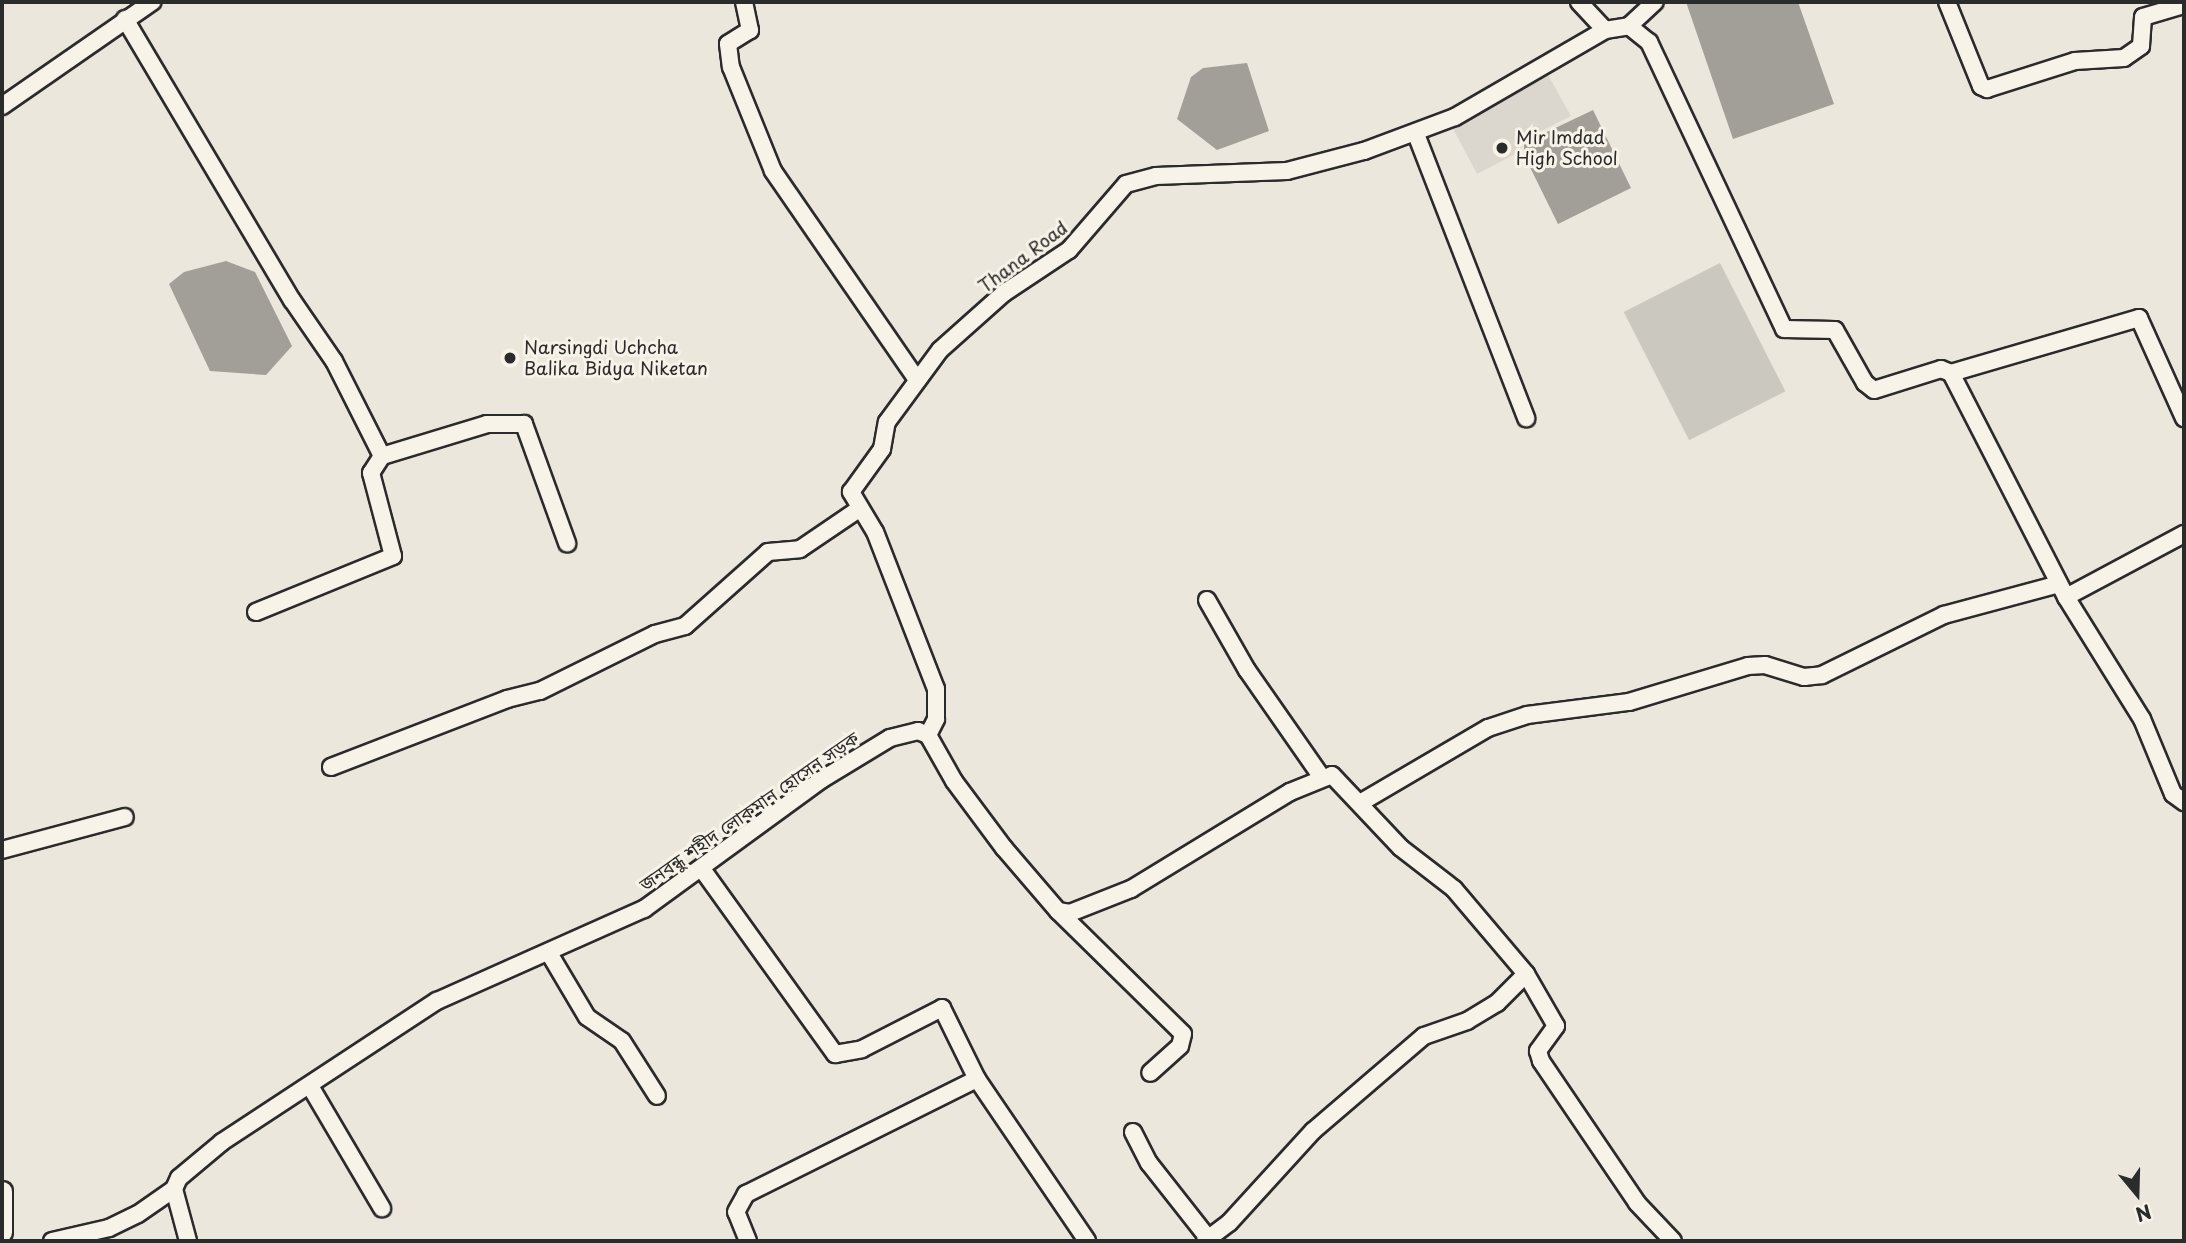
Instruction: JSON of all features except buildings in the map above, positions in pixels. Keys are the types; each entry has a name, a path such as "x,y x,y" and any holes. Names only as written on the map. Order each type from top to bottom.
{"main road":[{"path":"2,1191 2,1231"}],"street":[{"path":"2,106 152,2"},
{"path":"744,2 750,30 728,44 731,67 773,171 917,380"},
{"path":"1579,2 1605,30 1629,26 1655,2"},
{"path":"1947,2 1981,86 1987,89 2075,61 2124,58 2141,46 2143,17 2184,5"},
{"path":"125,19 292,300 334,361 382,456"},
{"path":"1629,26 1649,42 1678,96 1784,329 1835,330 1865,383 1874,390 1941,369 1951,373 2139,318 2184,418"},
{"name":"Thana Road","path":"859,509 851,492 873,466 887,422 940,350 1004,293 1069,250 1126,184 1156,176 1287,171 1416,134 1526,78 1605,30"},
{"path":"1416,134 1526,418"},
{"path":"1951,373 2063,590 2142,719 2172,794 2184,802"},
{"path":"256,612 393,556 371,474 382,456 487,424 524,424 568,543"},
{"path":"331,767 507,699 540,691 656,634 685,626 768,552 800,549 859,509 875,532 905,618 936,689 936,719 928,735 983,822 1058,911 1183,1034 1180,1046 1150,1073"},
{"path":"1360,803 1488,728 1527,715 1629,702 1748,666 1765,665 1804,677 1822,675 1944,615 2063,590 2184,534"},
{"path":"1207,600 1247,670 1321,776"},
{"name":"জনবন্ধু শহীদ লোকমান হোসেন সড়ক","path":"52,1241 124,1222 174,1189 179,1178 222,1142 437,1001 644,909 821,780 890,738 918,731 928,735"},
{"path":"1058,911 1080,910 1131,888 1321,776 1332,775 1401,848 1454,889 1526,974 1556,1026 1538,1051 1541,1061 1637,1203 1674,1241"},
{"path":"2,850 125,817"},
{"path":"702,869 835,1054 862,1049 943,1009 978,1079 1087,1241"},
{"path":"550,953 587,1017 622,1041 657,1096"},
{"path":"1133,1132 1149,1163 1207,1240 1269,1181 1313,1130 1424,1036 1467,1021 1497,1003 1526,974"},
{"path":"748,1241 736,1212 746,1194 978,1079"},
{"path":"310,1086 382,1208"},
{"path":"174,1189 188,1241"}],"shaded area":[{"path":"1686,2 1798,2 1834,104 1733,139"},
{"path":"1247,63 1269,131 1217,150 1177,119 1191,77 1203,68"},
{"path":"1548,75 1571,116 1521,141 1521,151 1477,174 1451,125"},
{"path":"1593,110 1631,188 1558,224 1524,155 1524,143"},
{"path":"226,261 255,272 292,346 266,375 210,371 169,284 184,272"},
{"path":"1720,263 1785,391 1689,440 1624,312"}],"place":[{"name":"Mir Imdad High School","path":"1502,148"},
{"name":"Narsingdi Uchcha Balika Bidya Niketan","path":"510,358"}]}
